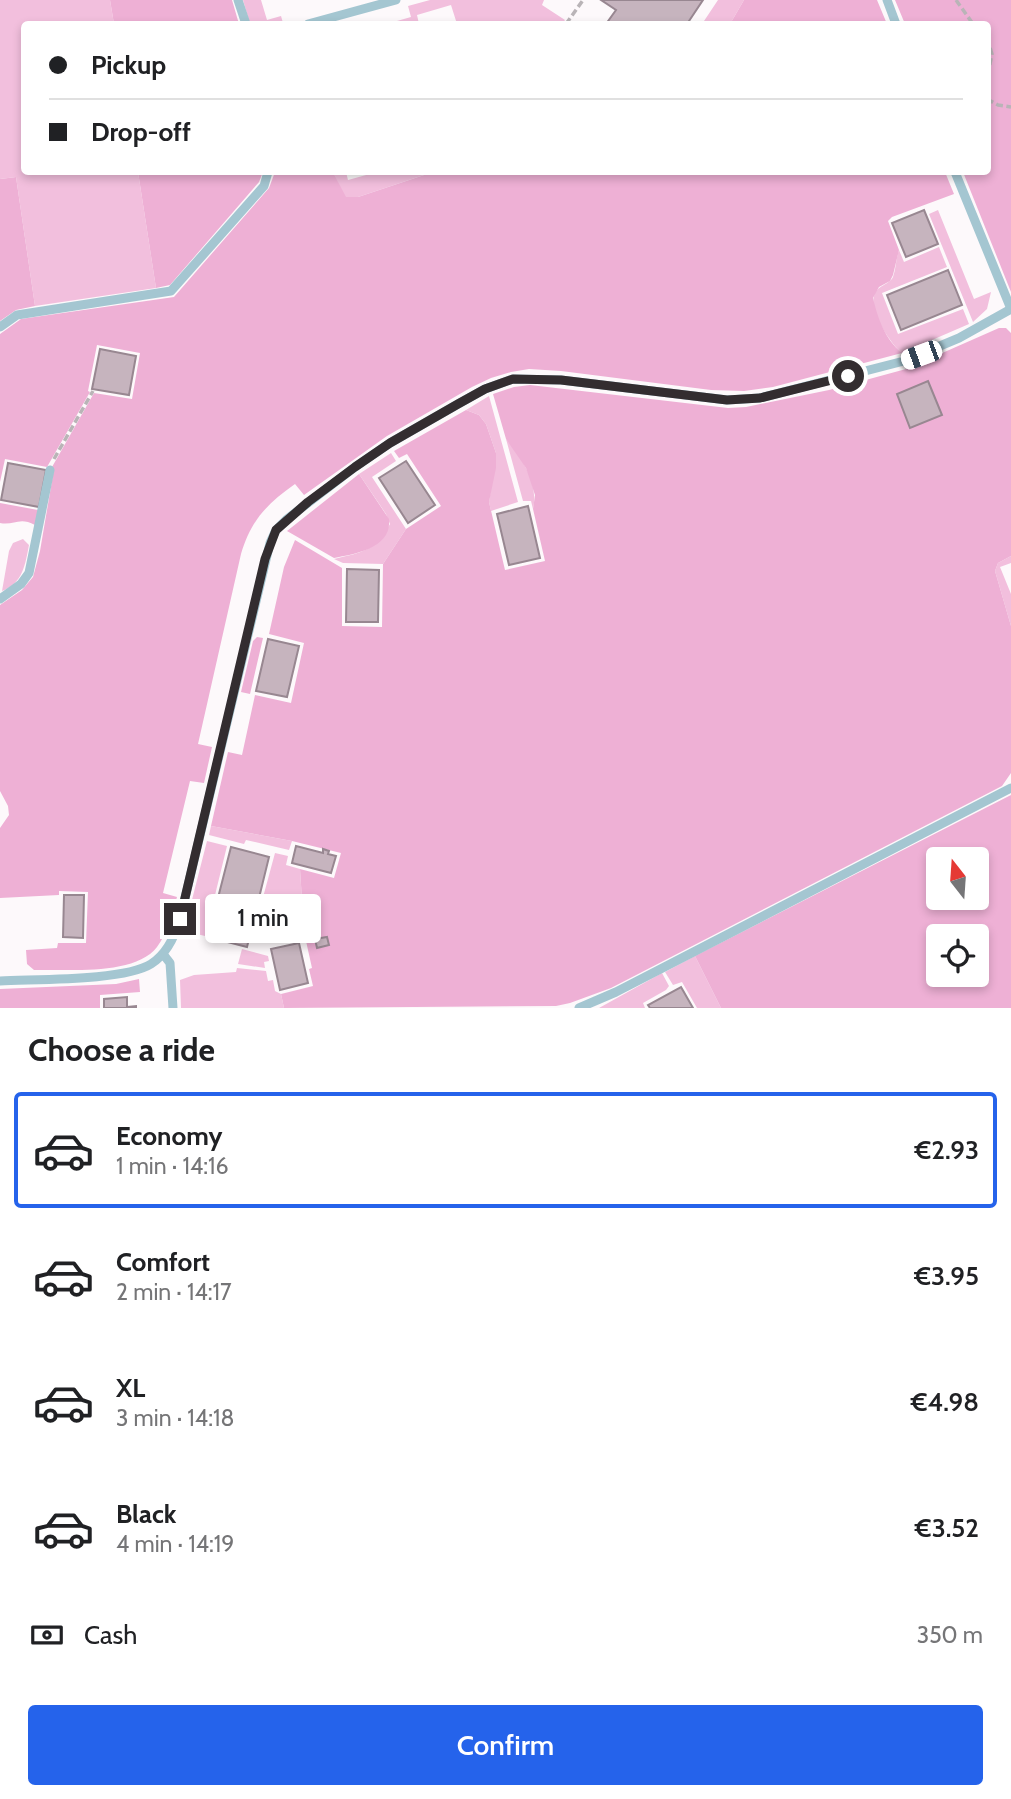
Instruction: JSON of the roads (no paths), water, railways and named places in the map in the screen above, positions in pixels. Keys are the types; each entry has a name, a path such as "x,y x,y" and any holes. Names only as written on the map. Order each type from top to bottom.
{"lane":[{"path":"238,0 245,21"},
{"path":"319,21 396,0"},
{"path":"887,0 896,21"},
{"path":"0,327 17,315 171,291 264,186 267,175"},
{"path":"0,981 127,973 152,964 163,954 176,933 180,919 270,543 276,530 308,502 390,443 485,389 513,379 561,380 727,400 752,399 904,360 959,338 1011,309 956,175"},
{"path":"0,599 22,584 29,573 50,470"},
{"path":"579,1008 616,992 1011,788"},
{"path":"163,954 172,970 173,1008"}]}
